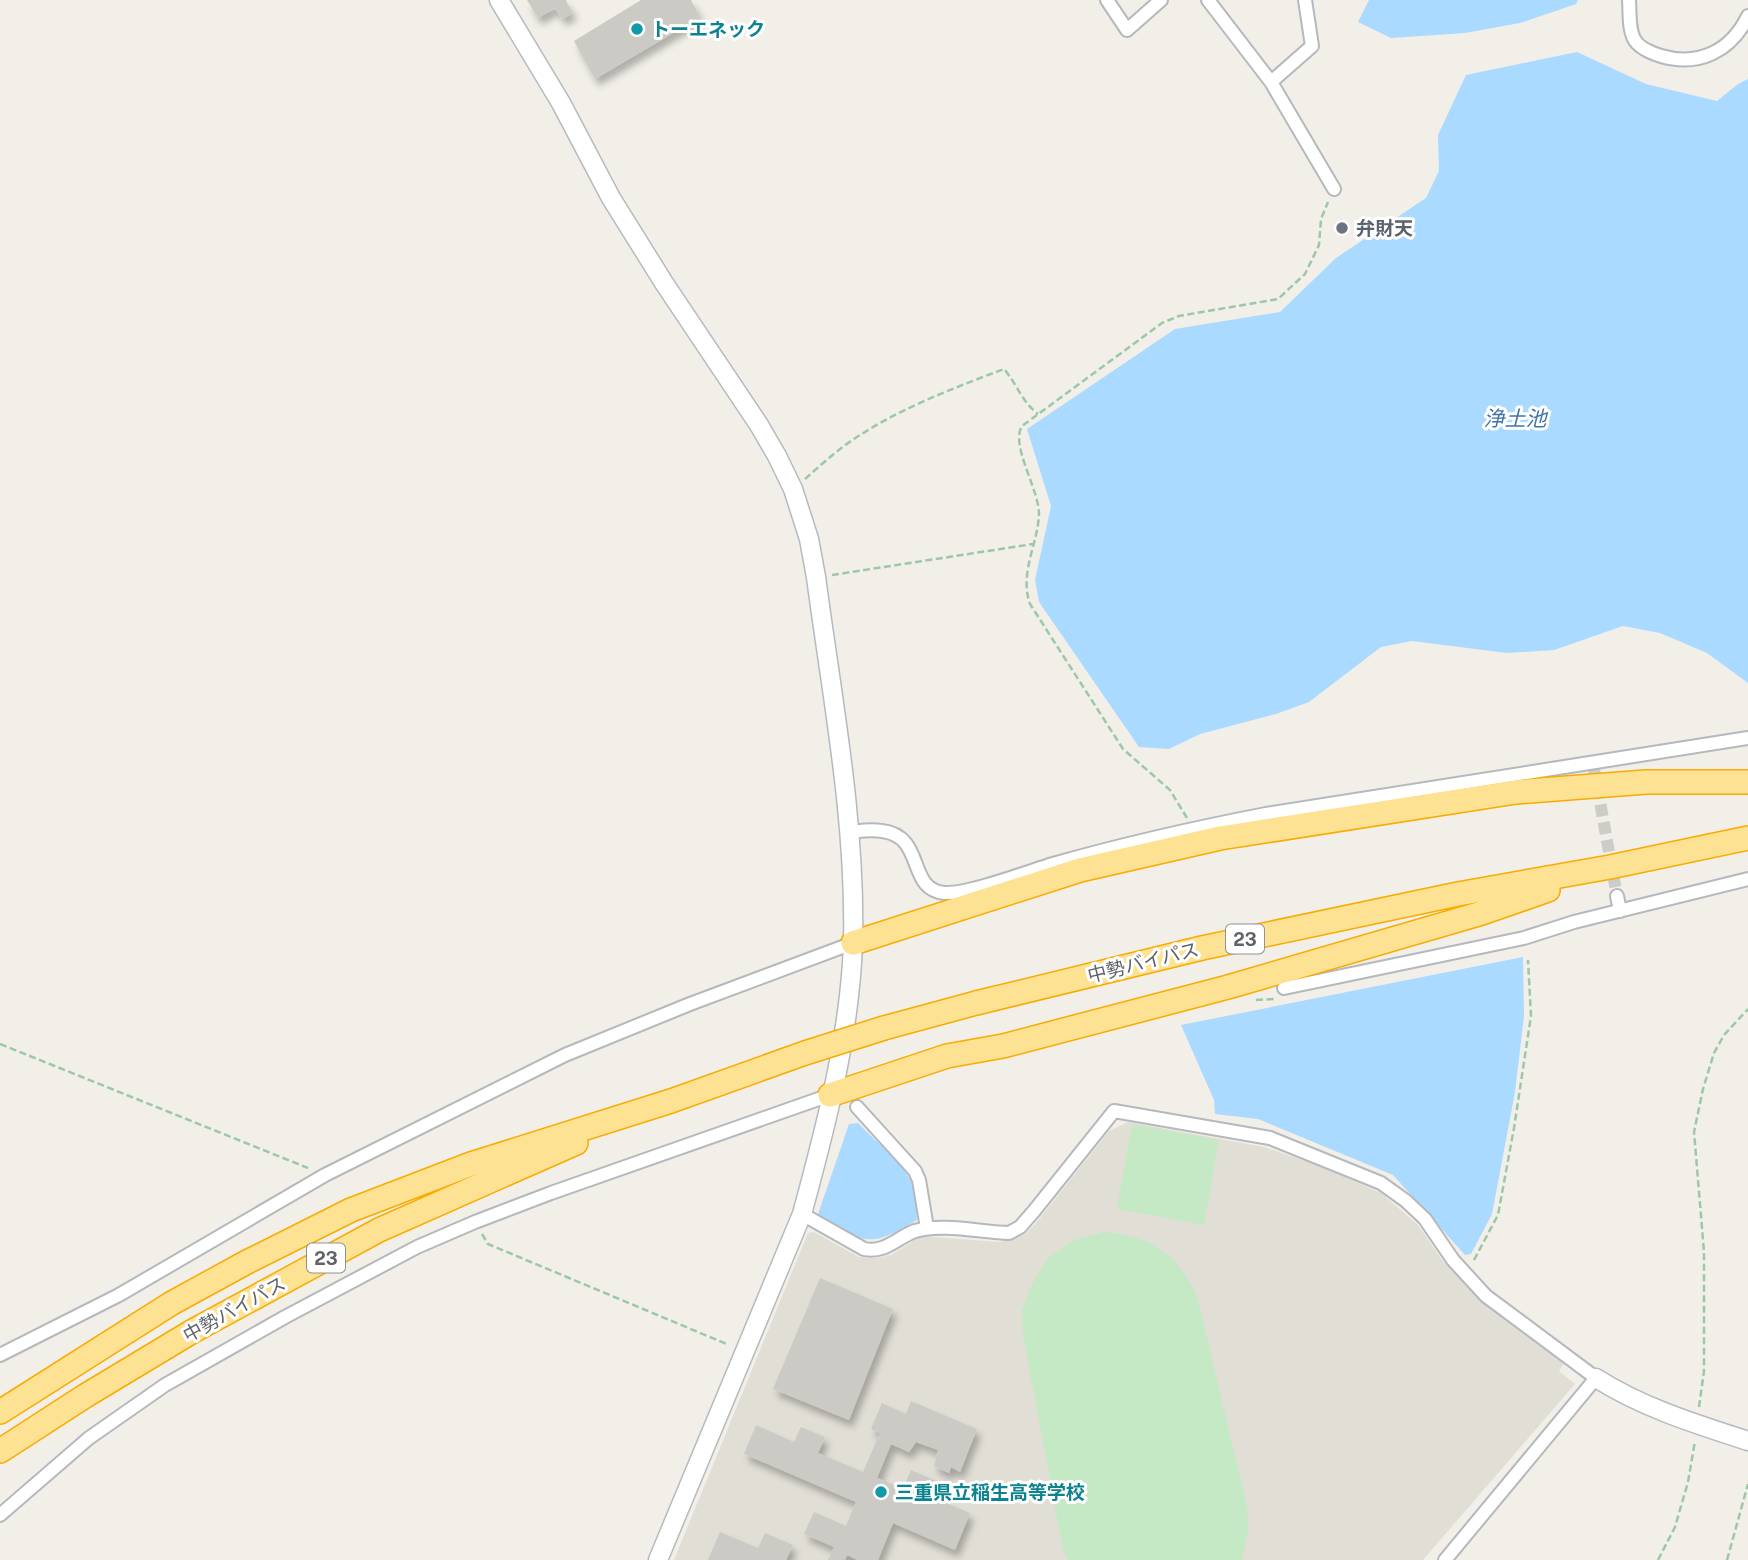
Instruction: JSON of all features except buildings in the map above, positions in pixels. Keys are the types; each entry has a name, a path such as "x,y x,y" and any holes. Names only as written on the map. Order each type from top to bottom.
{"highway":[{"path":"853,943 1080,870 1220,838 1516,792 1646,782 1748,782"},
{"name":"中勢バイパス","path":"0,1412 172,1303 351,1210 484,1160 671,1101 805,1053 976,1003 1202,947 1748,838"},
{"path":"830,1096 947,1056 1003,1046 1228,987 1482,913 1610,867"},
{"name":"中勢バイパス","path":"0,1451 193,1331 379,1230 671,1101"}],"street":[{"path":"499,0 561,103 611,198 664,284 759,425 793,489 809,539 816,577 850,832 853,943 847,1012 802,1214 658,1560"},
{"path":"1107,0 1121,33 1161,0"},
{"path":"1208,0 1271,82 1334,189"},
{"path":"1271,82 1312,46 1305,0"},
{"path":"1629,0 1632,32 1636,43 1668,58 1697,60 1711,55 1730,42 1748,16"},
{"path":"850,832 883,831 905,841 912,851 919,875 927,884 936,891 955,893 1055,863 1266,814 1593,765 1748,738"},
{"path":"1284,988 1524,938 1574,922 1748,879"},
{"path":"1617,896 1620,911"},
{"path":"0,1355 119,1295 325,1175 565,1055 690,1004 853,943"},
{"path":"0,1515 89,1438 165,1385 348,1282 417,1247 475,1222 830,1096"},
{"path":"857,1107 915,1171 927,1228"},
{"path":"802,1214 864,1249 874,1251 887,1248 911,1232 927,1228 1009,1233 1020,1227 1114,1111 1270,1138 1381,1183 1406,1201 1425,1219 1466,1276 1486,1296 1617,1391 1670,1415 1748,1441"},
{"path":"1445,1560 1597,1378"}],"path":[{"path":"1193,829 1170,790 1123,749 1030,604 1025,592 1039,514 1018,432 1022,426 1162,323 1179,316 1278,299 1305,274 1319,245 1321,219 1334,189"},
{"path":"793,489 840,448 867,430 951,389 1004,369 1018,385 1025,404 1038,414"},
{"path":"816,577 1033,544"},
{"path":"1466,1276 1498,1215 1531,1016 1528,960"},
{"path":"1658,1560 1675,1527 1688,1482 1704,1371 1704,1252 1694,1132 1714,1053 1724,1035 1748,1009"},
{"path":"0,1044 325,1175"},
{"path":"475,1222 488,1244 745,1352"},
{"path":"1727,1560 1748,1484"}],"shaded area":[{"path":"1128,1122 1264,1147 1320,1166 1381,1193 1418,1225 1442,1260 1478,1298 1564,1363 1559,1371 1575,1384 1423,1560 674,1560 808,1233 814,1232 859,1257 876,1258 891,1255 921,1236 999,1242 1012,1239 1025,1234 1036,1223 1109,1131"}],"green space":[{"path":"1132,1124 1219,1140 1204,1225 1117,1209"},
{"path":"1104,1232 1136,1238 1162,1251 1183,1271 1198,1300 1247,1506 1248,1531 1242,1560 1069,1560 1063,1550 1023,1334 1022,1310 1031,1286 1048,1258 1074,1240"}],"water":[{"path":"1369,0 1578,0 1576,4 1520,23 1465,33 1391,38 1358,22"},
{"name":"浄土池","path":"1577,52 1646,84 1717,101 1748,79 1748,683 1707,653 1660,633 1623,626 1554,650 1507,653 1412,641 1381,647 1309,702 1276,714 1200,734 1169,749 1139,747 1039,602 1035,580 1051,506 1027,429 1175,329 1280,312 1336,258 1426,198 1439,171 1438,135 1466,75"},
{"path":"1523,957 1524,1016 1515,1092 1492,1214 1471,1254 1465,1255 1393,1175 1258,1119 1215,1114 1214,1100 1181,1025"},
{"path":"858,1123 901,1166 913,1185 915,1195 917,1220 877,1239 857,1237 818,1214 849,1124"}],"tunnel":[{"path":"1594,769 1617,896"}],"place":[{"name":"トーエネック","path":"637,29"},
{"name":"弁財天","path":"1342,228"},
{"name":"三重県立稲生高等学校","path":"881,1492"}]}
